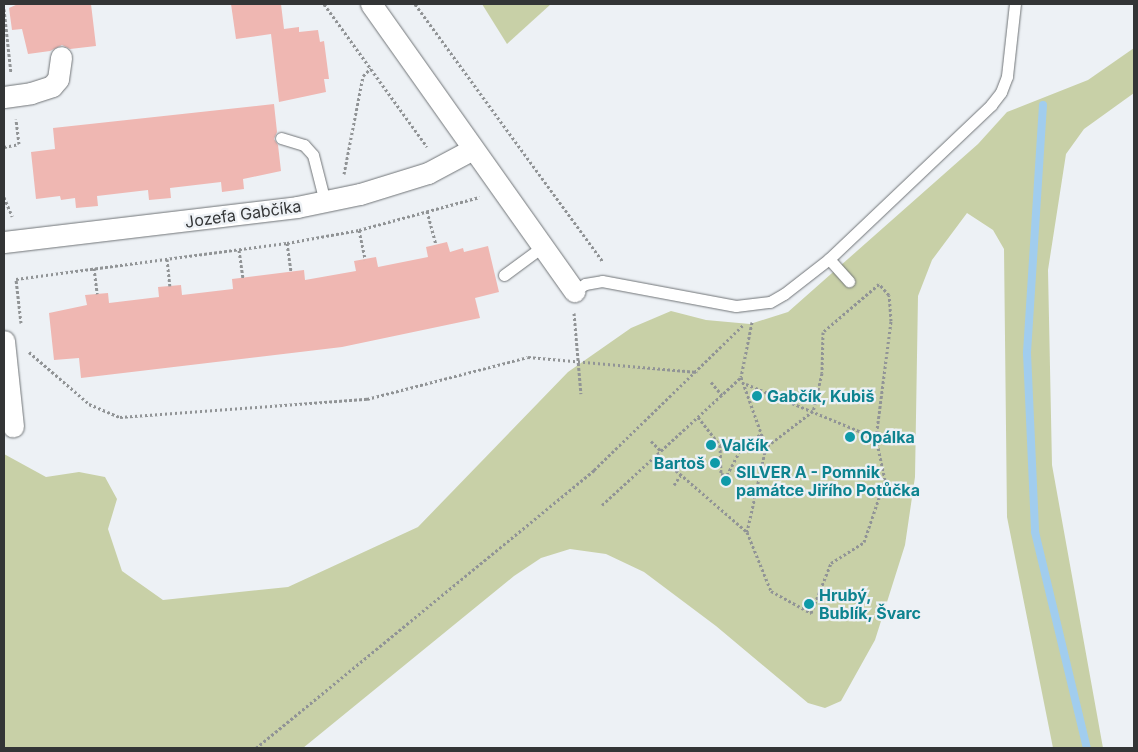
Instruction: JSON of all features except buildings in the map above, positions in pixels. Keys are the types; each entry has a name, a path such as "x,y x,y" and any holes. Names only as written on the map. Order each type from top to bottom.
{"street":[{"path":"371,4 542,247 574,300"},
{"path":"9,96 52,86 58,79 61,57"},
{"name":"Jozefa Gabčíka","path":"4,242 258,214 332,200 442,168 473,149"},
{"path":"4,345 13,427"}],"lane":[{"path":"574,300 594,282 619,284 736,306 757,305 784,294 829,259 965,132 1001,92 1012,51 1015,4"},
{"path":"281,138 304,145 313,154 332,200"},
{"path":"504,275 542,247"},
{"path":"829,259 850,281"}],"path":[{"path":"324,4 442,168"},
{"path":"415,4 619,284"},
{"path":"4,9 9,96 19,144 4,147"},
{"path":"332,200 363,76 371,68"},
{"path":"21,328 16,279 287,243 359,230 486,196"},
{"path":"428,212 436,244"},
{"path":"359,230 365,259"},
{"path":"287,243 292,272"},
{"path":"239,250 243,278"},
{"path":"167,259 170,286"},
{"path":"94,268 97,294"},
{"path":"657,454 680,476 747,532 771,591 811,613 831,563 864,542 885,480 876,438 891,321 889,294 879,284 823,332 822,373 813,411 766,447"},
{"path":"574,300 581,394"},
{"path":"256,748 594,470 697,372 754,314 741,378 602,505"},
{"path":"4,345 23,347 90,404 120,417 367,399 528,357 697,372"},
{"path":"741,378 746,384 766,447 747,532"},
{"path":"711,382 722,395"},
{"path":"746,384 876,438"},
{"path":"698,417 720,445 721,474 727,476 744,443 762,434"},
{"path":"651,441 661,451"},
{"path":"674,485 680,476"}],"green space":[{"path":"482,4 551,4 507,44"},
{"path":"1134,48 1134,93 1084,129 1066,154 1048,270 1052,465 1103,748 1053,748 1007,517 1004,249 993,230 967,213 932,260 918,296 915,477 905,545 875,640 841,701 825,708 808,703 716,626 644,572 606,554 570,549 541,558 514,576 303,748 4,748 4,454 46,477 79,472 105,477 117,499 108,529 122,571 163,600 288,587 418,527 568,372 631,328 671,311 706,320 750,324 788,312 978,144 1007,112 1088,80"}],"waterway":[{"path":"1043,105 1027,353 1035,532 1087,748"}],"place":[{"name":"Gabčík, Kubiš","path":"757,396"},
{"name":"Opálka","path":"850,437"},
{"name":"Valčík","path":"711,445"},
{"name":"Bartoš","path":"715,463"},
{"name":"SILVER A - Pomnik památce Jiřího Potůčka","path":"726,481"},
{"name":"Hrubý, Bublík, Švarc","path":"809,604"}]}
